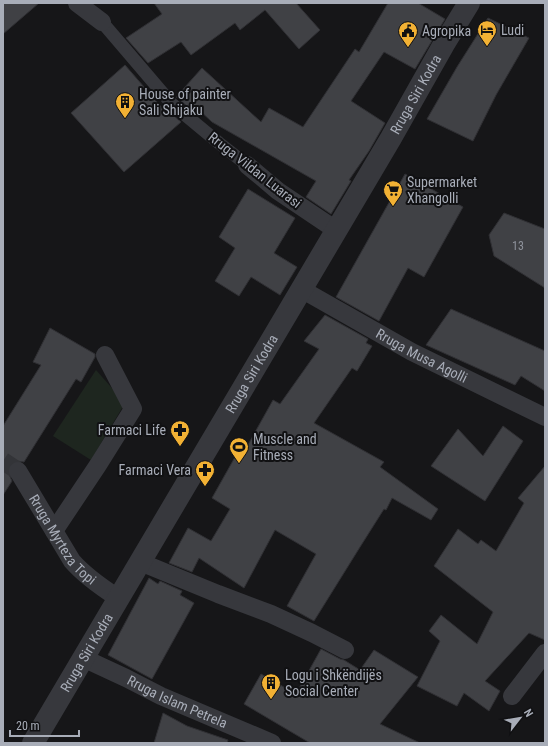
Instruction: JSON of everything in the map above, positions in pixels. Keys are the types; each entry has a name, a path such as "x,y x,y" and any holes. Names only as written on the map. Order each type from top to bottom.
{"street":[{"name":"Rruga Vildan Luarasi","path":"77,3 102,22 172,104 278,191 336,230"},
{"name":"Rruga Siri Kodra","path":"33,743 391,138 469,3"},
{"name":"Rruga Musa Agolli","path":"301,289 412,352 545,417"},
{"path":"54,531 133,409 105,355"},
{"name":"Rruga Myrteza Topi","path":"18,471 72,561 81,571 118,598"},
{"path":"140,562 270,614 345,650"},
{"path":"512,696 545,653"},
{"name":"Rruga Islam Petrela","path":"83,658 161,696 272,743"}],"shaded area":[{"path":"96,370 125,403 91,460 53,436"}],"building":[{"path":"3,3 39,3 3,34"},
{"path":"154,3 296,3 320,30 299,49 265,10 240,30 235,23 191,55 181,42 148,63 126,38 162,14"},
{"path":"388,3 418,3 445,19 415,69 384,52 351,101 385,123 369,151 349,180 351,181 331,214 306,197 316,181 212,122 197,108 193,111 176,97 202,68 261,122 269,108 303,127 355,49 359,52"},
{"path":"488,18 529,38 496,95 473,141 427,119 457,67"},
{"name":"House of painter Sali Shijaku","path":"125,65 164,110 165,108 181,122 124,172 71,113"},
{"path":"405,174 463,207 424,277 408,268 379,321 336,297"},
{"path":"248,189 295,218 274,253 297,267 280,295 251,277 239,296 215,281 235,248 219,237"},
{"path":"504,213 545,229 545,288 494,256 489,235"},
{"path":"451,309 545,351 545,391 521,376 515,385 426,345"},
{"path":"325,315 368,339 366,343 372,346 357,371 352,368 314,423 384,462 380,467 438,509 431,520 392,498 386,510 384,509 314,621 287,606 316,554 275,530 244,588 199,558 192,572 169,563 188,528 211,541 230,509 212,498 239,450 244,452 273,400 280,404 319,349 304,341"},
{"path":"50,328 95,354 95,357 81,382 76,379 24,462 12,462 9,466 8,472 12,481 3,495 3,426 41,365 33,362"},
{"path":"503,426 523,441 485,501 431,466 458,429 483,456"},
{"path":"545,466 545,640 529,633 485,681 500,691 489,711 464,693 457,706 417,686 440,641 429,631 441,615 477,644 493,612 434,566 458,529 478,544 481,540 496,551 524,503 518,498"},
{"path":"149,578 158,584 160,581 182,591 180,595 194,603 152,679 108,655"},
{"path":"321,649 344,660 360,670 374,650 418,677 380,724 420,743 310,743 244,704 261,674 296,694"},
{"path":"163,713 187,726 228,740 227,743 154,743"}],"tunnel":[{"path":"3,461 18,471"}],"place":[{"name":"Ludi","path":"487,47"},
{"name":"Agropika","path":"408,48"},
{"name":"House of painter Sali Shijaku","path":"125,119"},
{"name":"Supermarket Xhangolli","path":"393,207"},
{"name":"Farmaci Life","path":"180,447"},
{"name":"Muscle and Fitness","path":"239,464"},
{"name":"Farmaci Vera","path":"205,487"},
{"name":"Logu i Shkëndijës Social Center","path":"271,700"}]}
